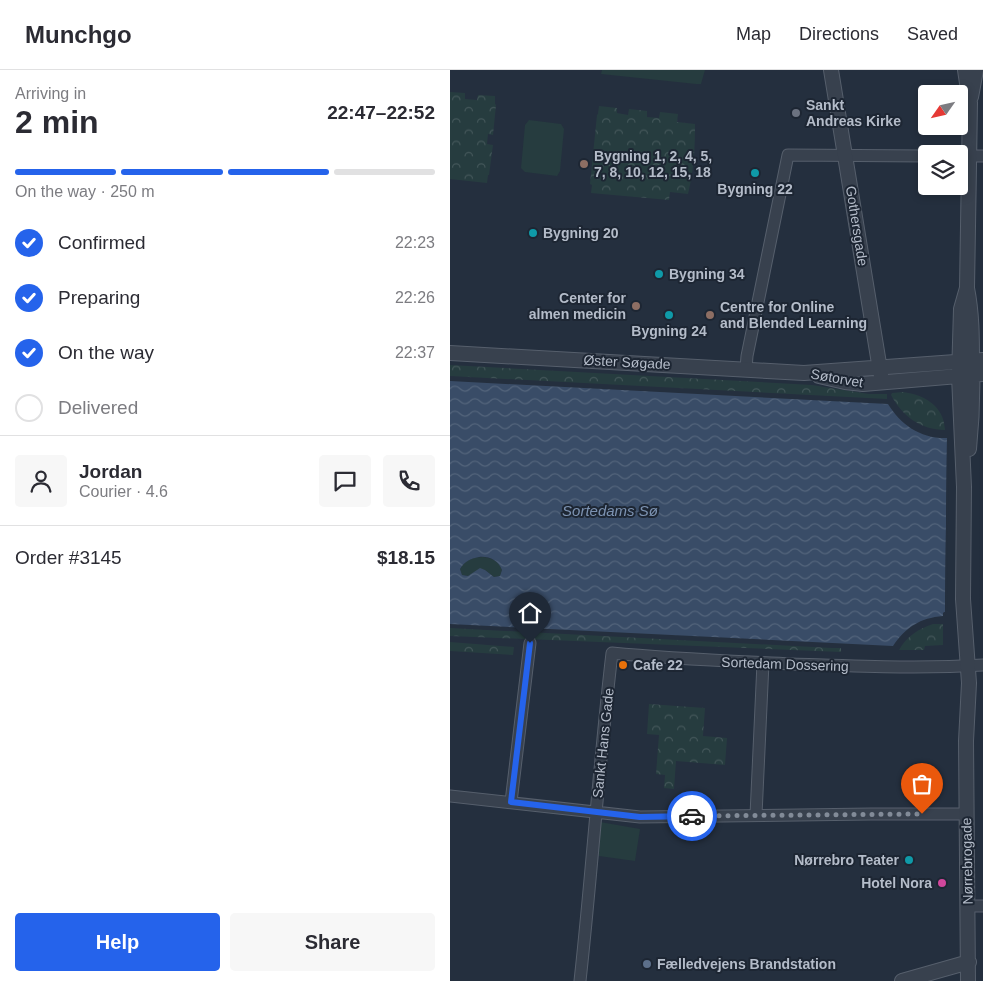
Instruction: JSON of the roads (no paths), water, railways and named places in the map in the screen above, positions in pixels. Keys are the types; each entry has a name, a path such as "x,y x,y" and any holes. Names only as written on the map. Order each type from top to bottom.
{"street":[{"name":"Gothersgade","path":"831,70 882,382"},
{"path":"965,70 970,103"},
{"path":"970,103 976,70"},
{"name":"Nørrebrogade","path":"968,981 966,741 963,666 958,630 963,599 964,487 973,413 971,361 961,310 967,288 970,103"},
{"path":"746,369 747,356 788,155 918,156"},
{"name":"Øster Søgade","path":"450,353 804,373"},
{"name":"Søtorvet","path":"804,373 971,361"},
{"name":"Søtorvet","path":"804,373 863,384 971,375"},
{"path":"511,802 530,643"},
{"name":"Sortedam Dossering","path":"612,654 763,663 903,668 983,665"},
{"name":"Sankt Hans Gade","path":"580,981 612,654"},
{"path":"756,815 763,663"},
{"path":"450,796 640,817 967,814"},
{"path":"968,906 983,906"},
{"path":"902,981 968,962"}],"water":[{"name":"Sortedams Sø","path":"450,381 888,404 899,418 913,429 929,436 947,438 945,612 943,616 920,621 908,629 893,646 450,624","holes":["483,557 493,559 498,564 502,570 500,576 494,577 480,568 468,576 462,575 460,569 466,562"]},
{"path":"983,439 983,613 982,613"}],"place":[{"name":"Sankt Andreas Kirke","path":"796,113"},
{"name":"Bygning 1, 2, 4, 5, 7, 8, 10, 12, 15, 18","path":"584,164"},
{"name":"Bygning 22","path":"755,173"},
{"name":"Bygning 20","path":"533,233"},
{"name":"Bygning 34","path":"659,274"},
{"name":"Center for almen medicin","path":"636,306"},
{"name":"Bygning 24","path":"669,315"},
{"name":"Centre for Online and Blended Learning","path":"710,315"},
{"name":"Cafe 22","path":"623,665"},
{"name":"Nørrebro Teater","path":"909,860"},
{"name":"Hotel Nora","path":"942,883"},
{"name":"Fælledvejens Brandstation","path":"647,964"}]}
